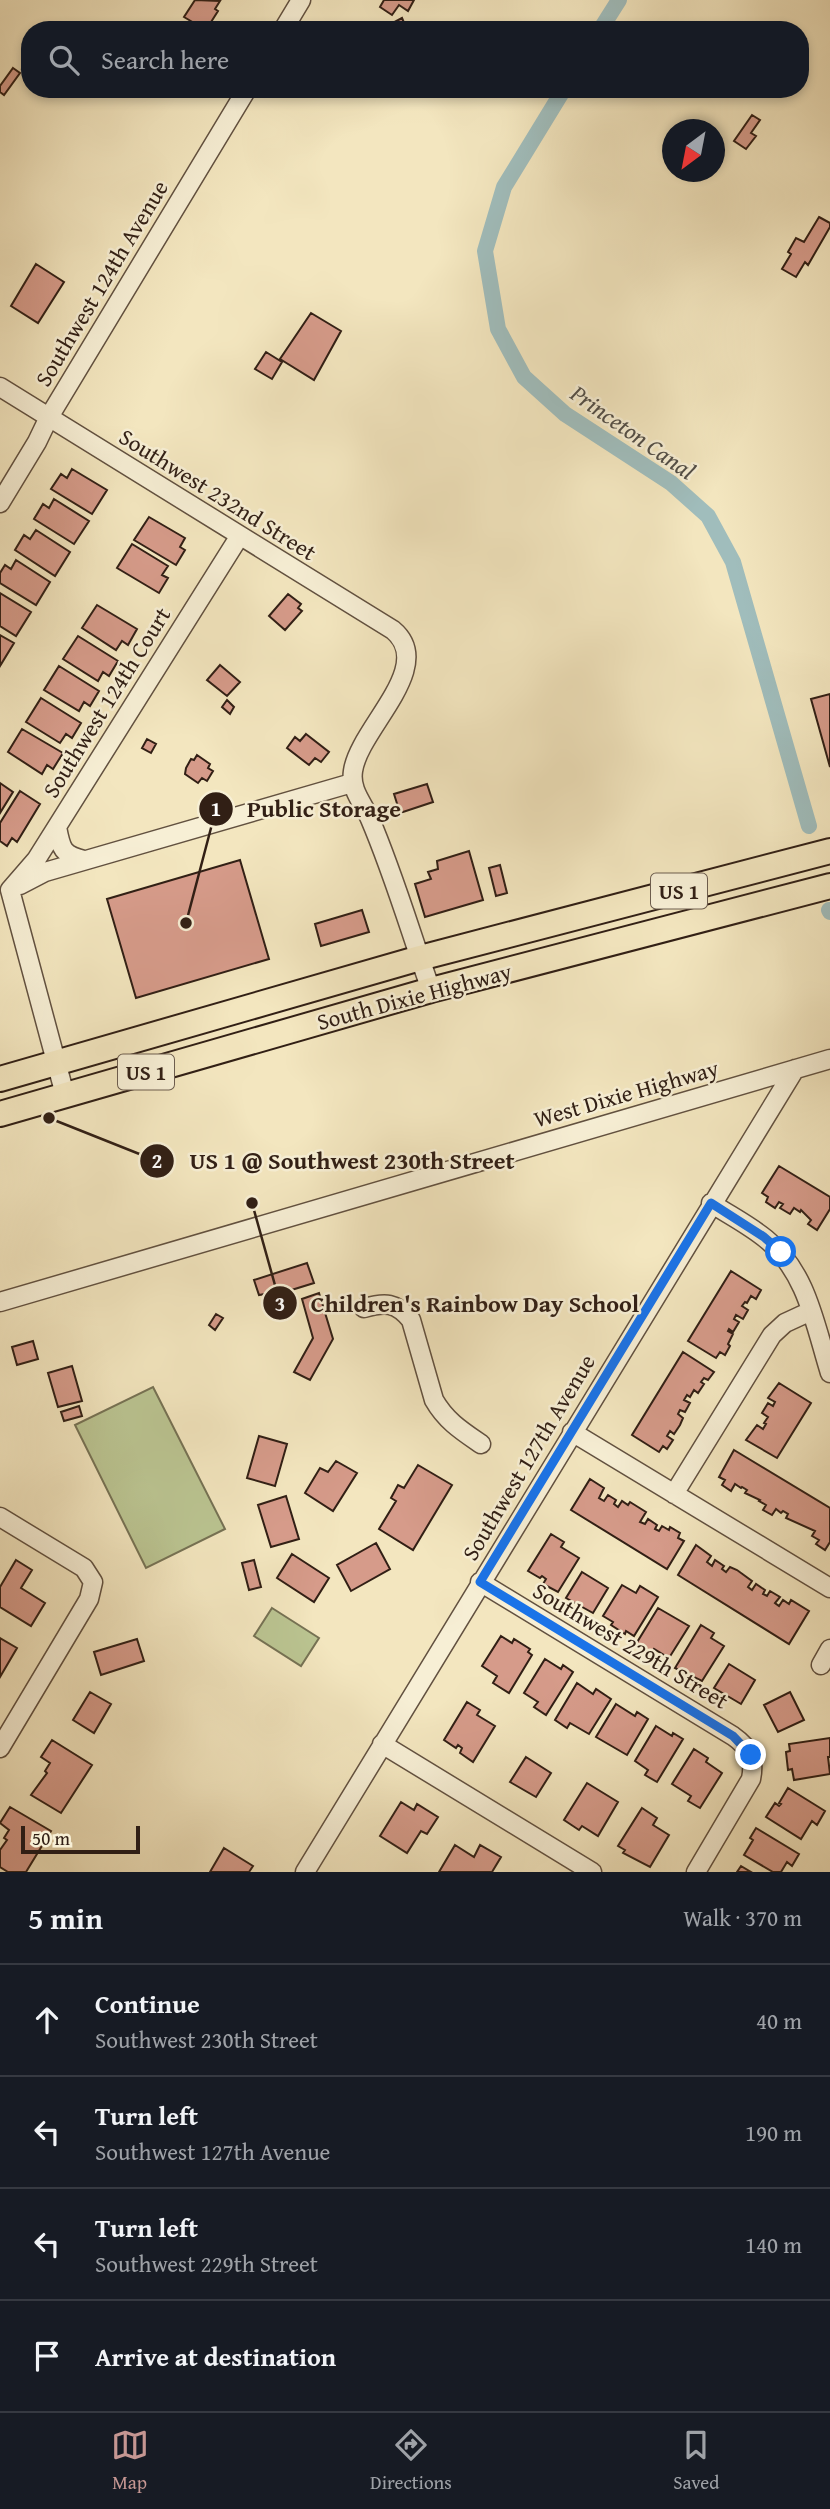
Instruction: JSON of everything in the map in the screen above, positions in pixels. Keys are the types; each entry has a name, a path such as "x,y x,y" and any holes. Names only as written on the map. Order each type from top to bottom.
{"highway":[{"name":"South Dixie Highway","path":"0,1079 420,958 830,851"},
{"path":"710,918 747,887 830,867"},
{"name":"South Dixie Highway","path":"0,1114 431,990 830,886"}],"street":[{"path":"288,21 301,0"},
{"name":"Southwest 124th Avenue","path":"0,503 242,98"},
{"name":"Southwest 232nd Street","path":"0,387 393,630 406,647 408,656 402,678 362,743 354,763 352,783"},
{"name":"Southwest 124th Court","path":"5,889 37,860 239,537"},
{"path":"65,1095 5,889 45,872 84,860 352,783 370,818 431,990"},
{"path":"57,827 60,845 65,852 84,860"},
{"name":"West Dixie Highway","path":"0,1303 830,1059"},
{"name":"Southwest 127th Avenue","path":"305,1872 795,1069"},
{"path":"711,1203 764,1237 781,1252 798,1274 830,1373"},
{"path":"363,1308 382,1303 392,1304 403,1310 411,1320 434,1400 450,1423 481,1444"},
{"path":"674,1494 772,1335 785,1323 811,1311"},
{"path":"572,1432 830,1588"},
{"path":"0,1517 84,1568 93,1582 89,1599 0,1748"},
{"name":"Southwest 229th Street","path":"480,1582 733,1736 751,1755 753,1768 745,1791 696,1872"},
{"path":"382,1744 592,1872"}],"green space":[{"path":"153,1387 225,1529 146,1568 75,1425"},
{"path":"272,1608 319,1638 301,1666 254,1636"}],"building":[{"path":"195,0 220,1 212,21 191,21 184,17"},
{"path":"384,0 414,0 408,11 399,5 392,15 380,7"},
{"path":"13,68 20,73 4,95 0,92 0,86"},
{"path":"752,115 760,120 751,133 756,136 746,149 734,141"},
{"path":"819,217 830,223 830,227 808,265 805,262 796,277 782,269 791,254 788,252 796,238 804,242"},
{"path":"36,264 64,282 38,323 11,306"},
{"path":"311,313 341,331 314,380 280,359"},
{"path":"266,352 282,362 272,379 255,369"},
{"path":"72,469 107,490 92,514 51,489 61,474 67,478"},
{"path":"54,499 89,521 74,544 34,519 43,504 49,508"},
{"path":"149,517 185,538 180,547 185,550 176,565 134,540"},
{"path":"36,530 70,552 55,576 15,550 24,535 30,539"},
{"path":"132,544 168,566 162,575 168,578 159,593 117,568"},
{"path":"16,560 50,582 36,605 0,583 0,573 5,565 11,569"},
{"path":"0,593 31,612 16,636 0,626"},
{"path":"288,594 301,604 298,608 302,611 285,630 269,616"},
{"path":"97,605 137,629 128,645 122,641 116,650 82,628"},
{"path":"0,635 14,643 0,666"},
{"path":"78,636 118,661 109,676 103,672 98,681 63,659"},
{"path":"220,665 240,682 227,696 207,680"},
{"path":"59,666 99,691 90,706 84,702 79,711 44,690"},
{"path":"830,694 830,767 811,699"},
{"path":"41,698 81,723 72,738 66,734 60,743 26,722"},
{"path":"227,700 234,707 230,714 222,707"},
{"path":"22,729 63,753 53,769 47,765 42,774 8,752"},
{"path":"306,734 329,752 321,762 315,758 309,765 287,748 295,737 300,741"},
{"path":"147,739 156,744 151,753 142,748"},
{"path":"197,755 210,764 208,768 213,771 207,781 202,778 198,783 185,774 191,759 194,760"},
{"path":"0,783 13,792 0,813"},
{"path":"427,784 433,802 400,813 394,794"},
{"path":"20,791 40,804 17,842 12,838 7,846 0,841 0,823"},
{"path":"469,851 483,900 425,917 415,884 431,879 428,872 438,869 437,861"},
{"path":"240,860 269,959 136,998 107,899"},
{"path":"500,865 507,893 496,896 489,868"},
{"path":"362,910 369,932 321,946 315,924"},
{"path":"779,1166 830,1197 830,1209 817,1230 808,1224 811,1220 801,1210 800,1212 794,1208 790,1214 780,1208 783,1204 779,1202 775,1208 766,1202 768,1197 762,1193"},
{"path":"307,1263 314,1283 285,1292 286,1296 267,1302 265,1294 259,1295 254,1280"},
{"path":"731,1271 761,1290 756,1299 751,1296 742,1306 748,1310 743,1319 736,1315 734,1319 739,1322 733,1332 729,1329 728,1331 733,1334 728,1344 730,1346 725,1355 720,1352 716,1358 688,1341"},
{"path":"319,1293 333,1339 310,1380 294,1372 313,1338 302,1299"},
{"path":"216,1314 223,1318 215,1330 209,1325"},
{"path":"33,1341 38,1359 17,1365 12,1347"},
{"path":"683,1352 714,1372 708,1380 704,1378 701,1382 704,1384 698,1393 694,1390 690,1397 687,1395 684,1400 690,1403 685,1412 680,1410 678,1414 683,1418 680,1425 674,1434 670,1431 667,1436 673,1440 667,1449 663,1446 659,1452 632,1435"},
{"path":"72,1366 82,1401 58,1407 48,1373"},
{"path":"779,1383 811,1403 777,1458 746,1440 757,1425 763,1429 766,1424 764,1423 768,1417 762,1413 768,1403 773,1406 775,1402 768,1398"},
{"path":"79,1406 82,1416 64,1421 61,1412"},
{"path":"259,1436 287,1444 275,1486 247,1478"},
{"path":"734,1450 830,1508 830,1542 825,1550 816,1544 819,1540 812,1536 815,1531 786,1518 788,1514 783,1511 781,1513 776,1509 772,1515 763,1510 766,1505 745,1493 747,1490 742,1487 735,1484 731,1491 722,1485 725,1480 719,1477"},
{"path":"336,1461 357,1473 333,1511 305,1493 320,1468 328,1472"},
{"path":"418,1465 452,1485 413,1550 379,1529 396,1501 391,1498 398,1485 404,1488"},
{"path":"590,1479 604,1488 599,1498 604,1501 608,1495 616,1500 614,1504 618,1507 622,1501 628,1505 630,1502 646,1512 640,1522 645,1524 648,1519 657,1525 655,1529 659,1531 662,1526 680,1533 678,1538 684,1541 667,1569 571,1510"},
{"path":"286,1496 299,1539 271,1547 258,1505"},
{"path":"551,1534 564,1542 561,1547 579,1558 558,1592 543,1584 546,1579 542,1576 540,1578 528,1571"},
{"path":"376,1543 390,1569 351,1591 337,1565"},
{"path":"696,1545 711,1556 707,1562 712,1566 715,1560 724,1566 722,1569 726,1572 730,1567 737,1570 752,1581 748,1587 752,1590 756,1584 765,1590 763,1594 767,1596 770,1591 780,1597 775,1603 779,1606 783,1600 789,1604 791,1600 809,1611 789,1644 678,1575"},
{"path":"292,1554 329,1578 314,1602 277,1578"},
{"path":"16,1560 32,1570 21,1588 45,1603 31,1626 0,1607 0,1587"},
{"path":"254,1560 261,1587 249,1590 242,1563"},
{"path":"582,1572 608,1588 593,1613 566,1598"},
{"path":"622,1585 636,1593 640,1586 658,1597 634,1636 611,1625 613,1622 603,1616"},
{"path":"658,1608 689,1626 669,1658 654,1649 652,1653 636,1644"},
{"path":"701,1625 714,1633 711,1638 724,1646 702,1681 675,1668"},
{"path":"501,1636 512,1643 514,1639 530,1649 528,1652 532,1655 509,1693 493,1683 497,1676 482,1666"},
{"path":"0,1638 17,1648 0,1677"},
{"path":"137,1639 144,1661 101,1675 94,1652"},
{"path":"545,1659 561,1669 563,1665 573,1672 546,1715 534,1707 538,1702 524,1693"},
{"path":"729,1664 755,1680 741,1704 714,1688"},
{"path":"577,1683 593,1694 596,1689 611,1699 589,1734 570,1723 567,1728 555,1720"},
{"path":"90,1692 111,1704 94,1733 73,1720"},
{"path":"790,1692 804,1720 778,1732 764,1705"},
{"path":"467,1702 480,1710 477,1715 495,1726 473,1762 460,1753 462,1748 458,1745 456,1748 444,1740"},
{"path":"616,1704 635,1716 637,1712 648,1719 627,1755 596,1737"},
{"path":"656,1726 683,1739 657,1782 645,1775 648,1770 635,1761"},
{"path":"830,1738 830,1774 794,1780 792,1769 788,1770 786,1752 790,1751 789,1744"},
{"path":"52,1740 92,1765 61,1813 31,1795 47,1773 45,1771 50,1763 41,1757"},
{"path":"694,1749 708,1758 706,1762 722,1773 700,1808 688,1801 691,1796 672,1784"},
{"path":"526,1757 551,1773 536,1797 510,1782"},
{"path":"587,1783 618,1802 598,1836 582,1826 579,1830 564,1820"},
{"path":"788,1788 825,1811 817,1825 812,1821 801,1839 766,1817 775,1803 779,1806 781,1804 779,1803"},
{"path":"401,1802 414,1810 417,1804 438,1817 427,1834 421,1831 407,1853 380,1836"},
{"path":"10,1807 51,1831 26,1872 8,1872 0,1867 0,1850 7,1840 4,1838 9,1830 0,1823"},
{"path":"642,1808 657,1818 653,1825 669,1835 650,1867 623,1853 625,1850 618,1846"},
{"path":"756,1828 799,1854 792,1866 787,1862 781,1872 773,1872 744,1855 753,1840 750,1838"},
{"path":"455,1845 474,1857 480,1845 501,1857 492,1872 439,1872"},
{"path":"224,1848 253,1866 249,1872 210,1872"},
{"path":"741,1866 751,1872 737,1872"}],"waterway":[{"name":"Princeton Canal","path":"606,21 619,0"},
{"name":"Princeton Canal","path":"558,98 504,187 485,251 498,329 524,377 565,414 671,483 708,516 733,562 809,826"}],"place":[{"name":"Public Storage","path":"186,923"},
{"name":"US 1 @ Southwest 230th Street","path":"49,1118"},
{"name":"Children's Rainbow Day School","path":"252,1203"}],"route":[{"path":"751,1755 741,1741 480,1582 711,1203 764,1237 781,1252"}]}
